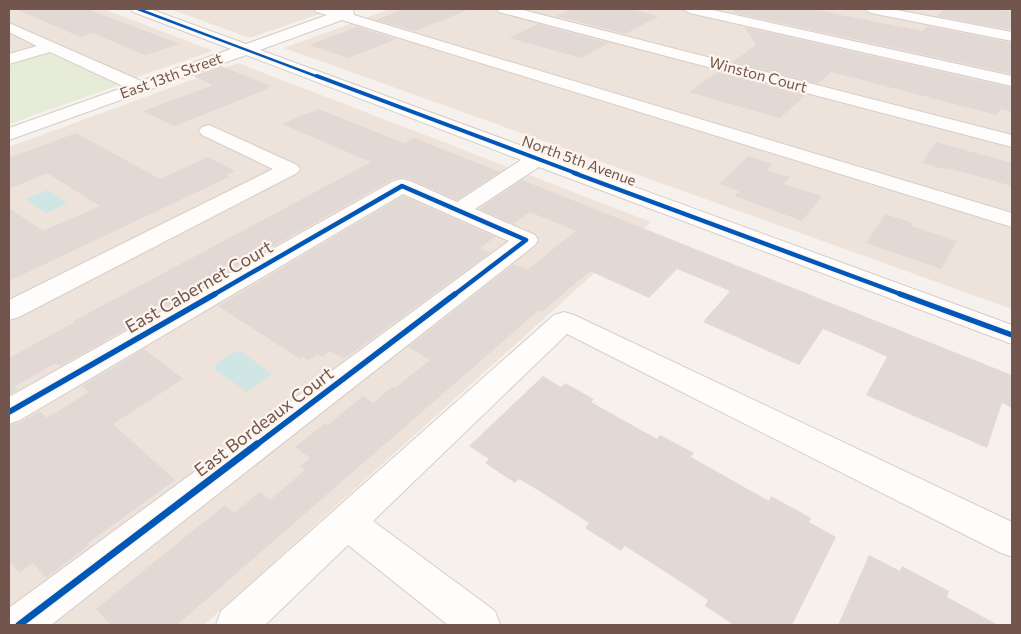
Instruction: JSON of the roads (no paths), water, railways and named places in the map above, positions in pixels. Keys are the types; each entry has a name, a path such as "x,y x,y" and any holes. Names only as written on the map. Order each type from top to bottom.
{"street":[{"name":"North 5th Avenue","path":"138,9 1012,335"},
{"path":"320,9 1012,220"},
{"name":"East 13th Street","path":"9,134 362,9"},
{"name":"Winston Court","path":"504,9 1012,141"},
{"path":"690,9 1012,81"},
{"path":"870,9 1012,37"},
{"path":"9,27 140,88"},
{"path":"9,59 52,46"},
{"path":"9,311 290,170 209,131"},
{"path":"459,210 537,159"},
{"name":"East Cabernet Court","path":"9,412 402,186 459,210"},
{"name":"East Bordeaux Court","path":"18,625 526,240 459,210"},
{"path":"236,625 564,321 1012,540"},
{"path":"348,523 480,625"}],"water":[{"path":"47,190 68,203 46,213 25,199"},
{"path":"240,351 272,374 247,392 214,369 215,365 234,352"}]}
